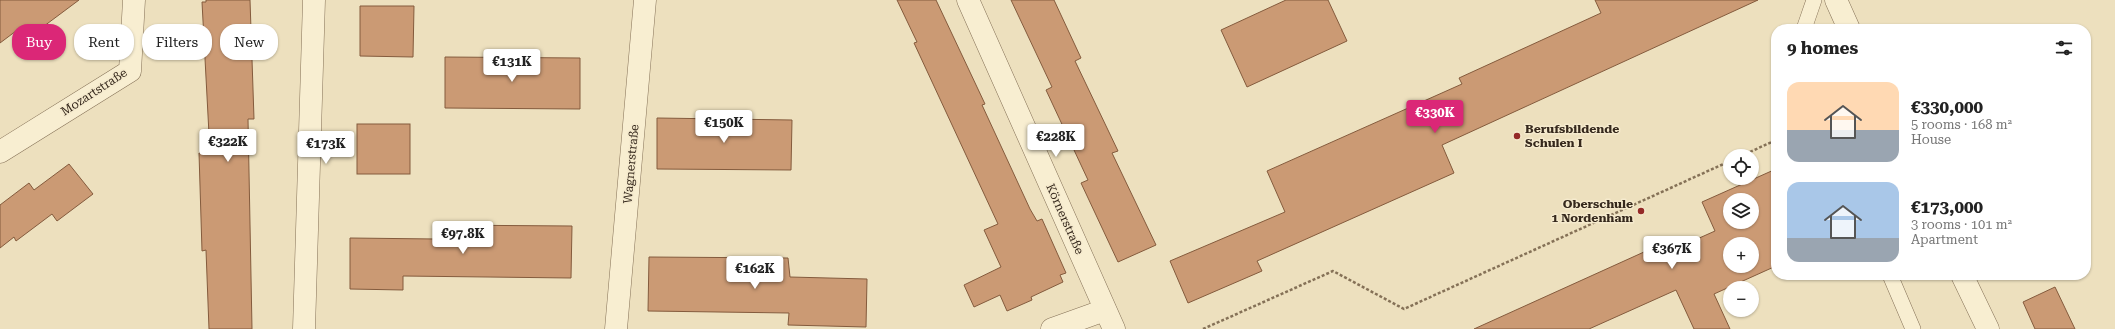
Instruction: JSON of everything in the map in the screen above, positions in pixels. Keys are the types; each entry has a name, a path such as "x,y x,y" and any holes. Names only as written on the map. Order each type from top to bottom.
{"street":[{"name":"Mozartstraße","path":"0,152 130,71 134,0"},
{"path":"304,329 314,0"},
{"name":"Wagnerstraße","path":"616,329 645,0"},
{"name":"Körnerstraße","path":"968,0 1109,319"},
{"path":"1836,0 1847,24"},
{"path":"1964,280 1988,329"},
{"path":"1052,329 1109,319"}],"lane":[{"path":"1806,24 1814,0"},
{"path":"1892,280 1913,329"}],"path":[{"path":"1756,149 1771,142"},
{"path":"1203,329 1333,271 1404,309 1723,164"}],"building":[{"path":"0,0 79,0 47,24 12,24 12,34 0,43"},
{"path":"206,0 250,0 251,24 220,24 220,60 252,60 254,119 248,119 252,329 209,329 206,250 202,251 199,153 210,153 205,60 212,60 212,24 203,24 202,2 206,2"},
{"path":"897,0 936,0 985,104 982,105 1030,209 1037,221 1042,219 1066,273 1060,275 1063,282 1031,297 1032,300 1007,311 1000,295 974,307 964,285 1001,267 984,230 998,224 914,43 917,42"},
{"path":"1011,0 1054,0 1081,58 1075,61 1118,151 1112,153 1156,245 1118,262 1081,183 1088,180 1046,90 1052,87"},
{"path":"1286,0 1328,0 1347,41 1247,87 1221,30"},
{"path":"1595,0 1758,0 1442,145 1454,173 1257,261 1262,271 1188,303 1170,261 1285,212 1267,171 1462,84 1459,78 1601,13"},
{"path":"360,6 414,6 413,57 360,56"},
{"path":"445,57 580,58 580,109 445,108"},
{"path":"657,118 792,120 791,170 657,169"},
{"path":"357,124 410,124 410,174 357,174"},
{"path":"69,164 93,194 57,221 52,214 16,241 14,237 0,248 0,205 29,183 34,190"},
{"path":"1771,171 1771,268 1743,281 1723,281 1723,290 1714,294 1723,314 1723,317 1725,317 1730,329 1694,329 1676,290 1589,329 1474,329 1655,247 1659,256 1715,231 1702,202 1740,185 1759,185 1759,177"},
{"path":"436,225 572,226 571,278 403,276 403,290 350,289 350,238 436,239"},
{"path":"649,257 788,258 790,277 867,279 866,327 788,325 789,313 648,311"},
{"path":"2055,287 2075,329 2035,329 2023,302"}],"place":[{"name":"Berufsbildende Schulen I","path":"1517,136"},
{"name":"Oberschule 1 Nordenham","path":"1641,211"}]}
